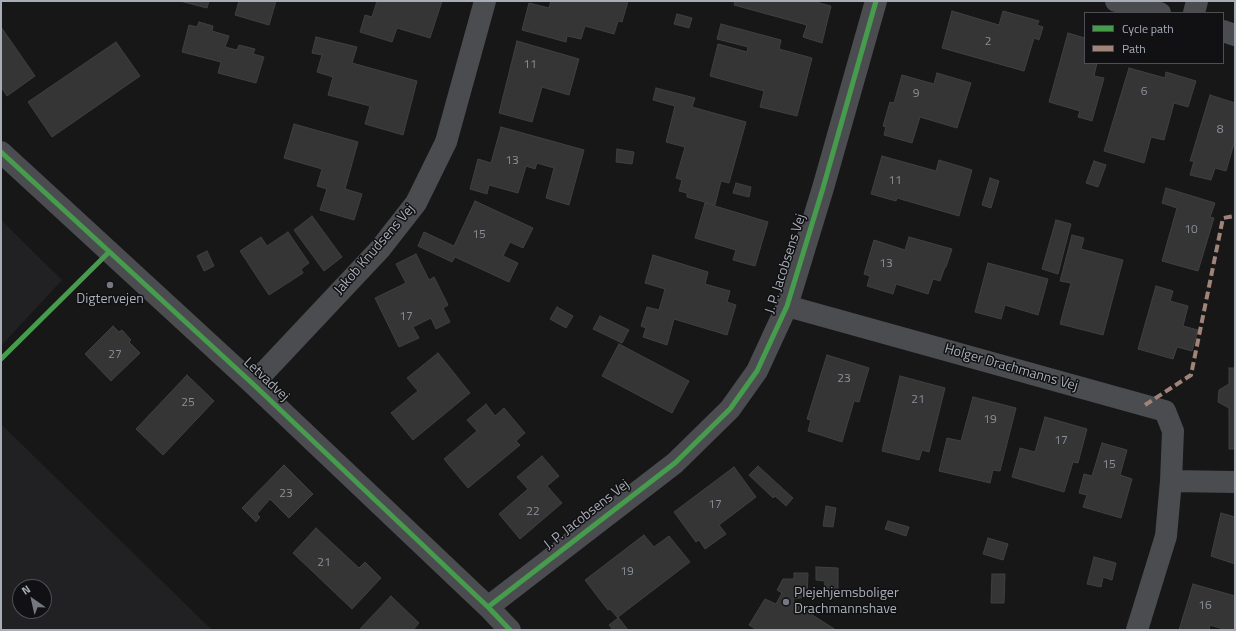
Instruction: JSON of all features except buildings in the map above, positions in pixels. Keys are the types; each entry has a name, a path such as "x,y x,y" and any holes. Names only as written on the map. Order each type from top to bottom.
{"street":[{"name":"Jakob Knudsens Vej","path":"253,384 380,249 416,203 446,142 485,1"},
{"name":"J. P. Jacobsens Vej","path":"488,607 675,463 730,409 757,371 787,306 825,181 876,1"},
{"path":"1116,1 1156,12"},
{"path":"1194,12 1197,1"},
{"path":"1224,31 1235,35"},
{"name":"Letvadvej","path":"1,152 253,384 488,607 510,630"},
{"name":"Holger Drachmanns Vej","path":"787,306 1165,411 1173,431 1171,481 1166,536 1138,630"},
{"path":"1171,481 1235,482"}],"shaded area":[{"path":"1,220 62,280 1,346"},
{"path":"1,424 212,630 1,630"}],"marked path":[{"path":"1145,405 1191,375 1223,218 1235,216"}],"cycle path":[{"path":"488,607 675,463 730,409 757,371 787,306 823,188 876,1"},
{"path":"1,152 253,384 488,607 510,630"},
{"path":"1,359 109,252"}],"place":[{"name":"Digtervejen","path":"110,285"},
{"name":"Plejehjemsboliger Drachmannshave","path":"786,602"}]}
